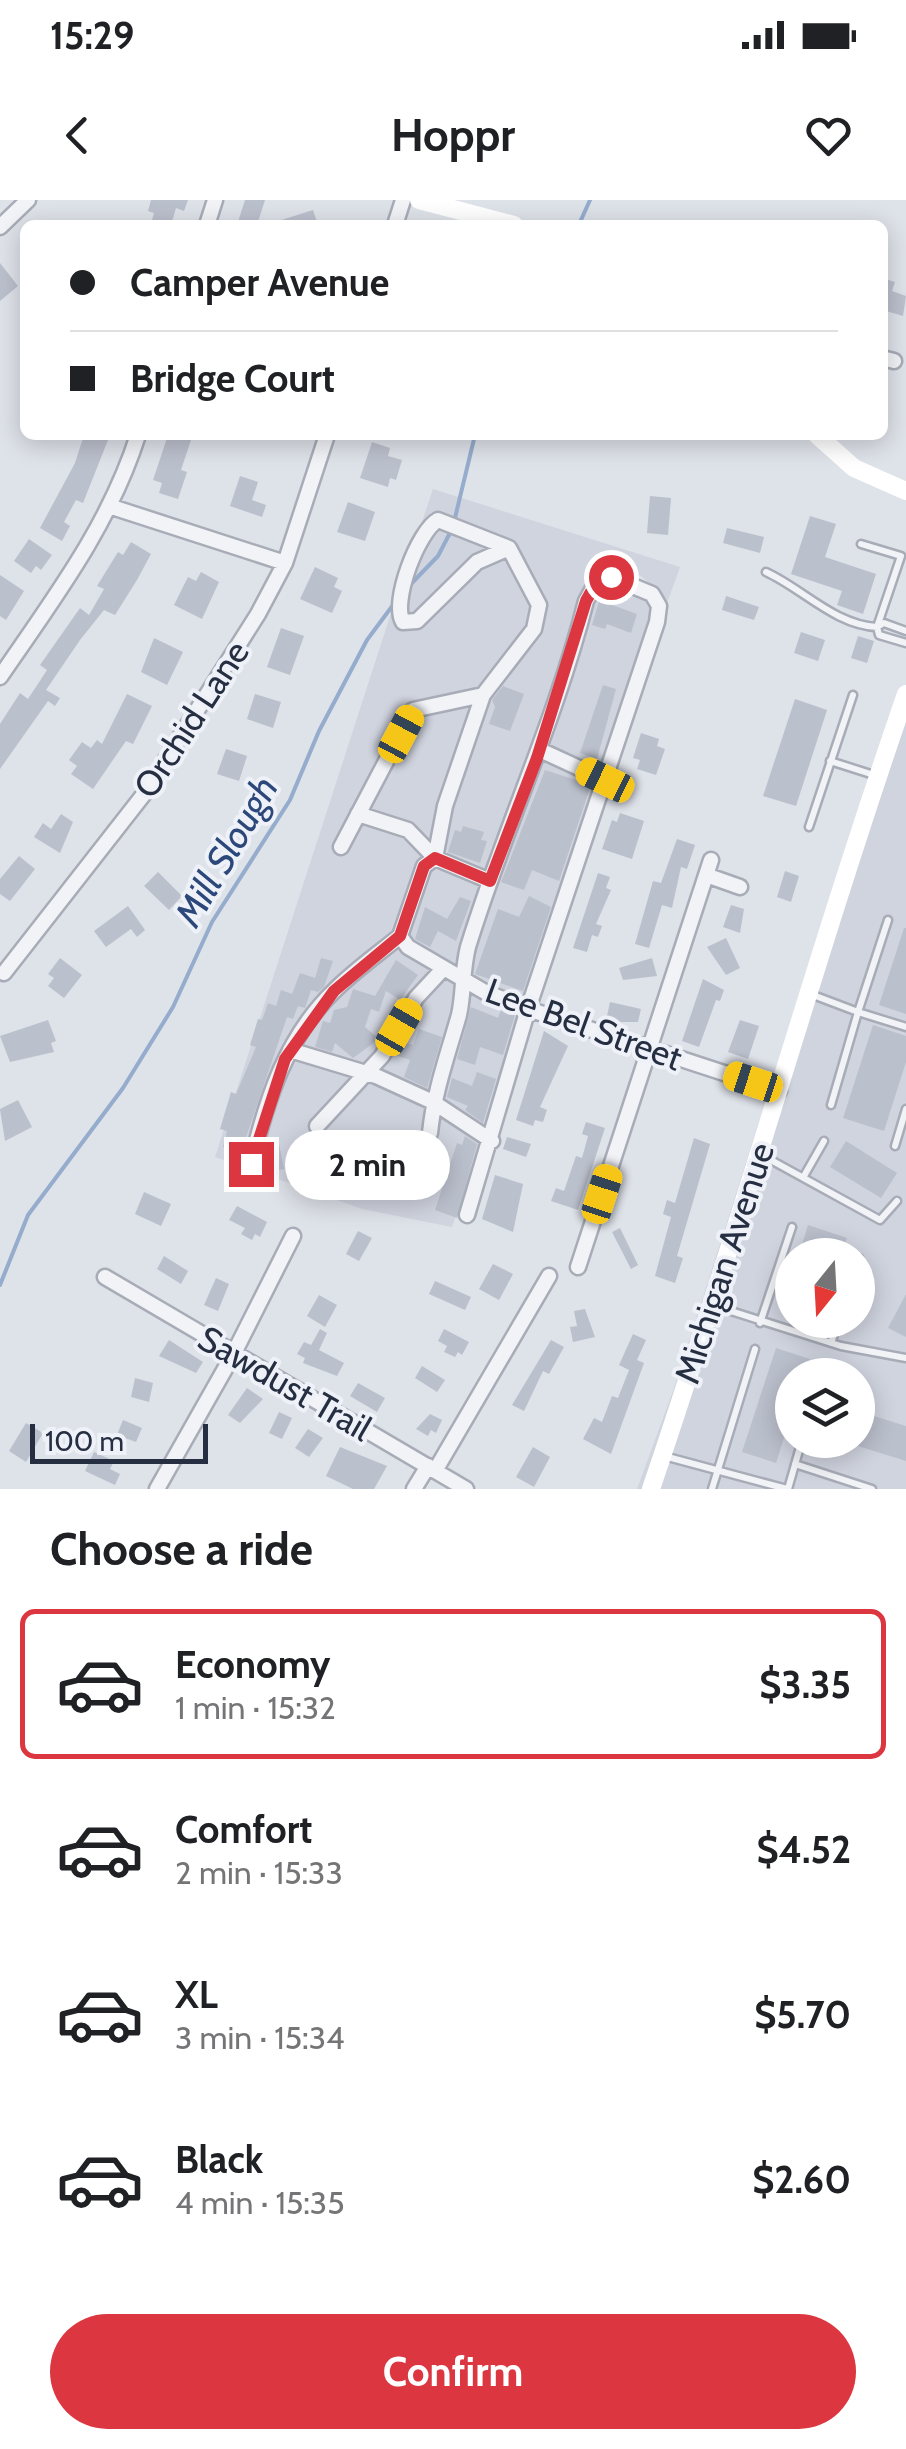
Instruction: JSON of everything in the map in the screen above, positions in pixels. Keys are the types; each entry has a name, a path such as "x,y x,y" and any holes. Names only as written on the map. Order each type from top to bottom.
{"main road":[{"path":"419,200 495,220"},
{"path":"823,440 854,468 906,491"},
{"name":"Michigan Avenue","path":"651,1489 906,694"}],"street":[{"path":"0,227 28,200"},
{"path":"0,676 112,508 136,440"},
{"name":"Orchid Lane","path":"4,973 144,794 285,563 325,440"},
{"path":"112,508 285,563"},
{"path":"251,1164 267,1105 290,1050 334,991 400,936 424,866 435,858 444,806 482,695 534,629 538,605 509,548 438,520 426,526 418,543 398,609 403,622 416,621 478,562 509,548"},
{"path":"430,1133 433,1102 460,1009 461,976 490,881 540,750 586,601 597,581 611,577 652,594 658,606 528,1009 467,1215"},
{"path":"341,848 413,710 482,695"},
{"path":"540,750 605,780"},
{"path":"358,814 408,830 435,858 490,881"},
{"path":"578,1267 711,860"},
{"path":"706,876 740,887"},
{"name":"Lee Bel Street","path":"400,936 443,969 528,1009 779,1091"},
{"path":"317,1126 367,1074 416,998 443,969"},
{"path":"290,1050 367,1074 433,1102 492,1141"},
{"path":"157,1489 234,1353 293,1236"},
{"path":"414,1489 431,1468 548,1276"},
{"name":"Sawdust Trail","path":"105,1277 466,1489"}],"lane":[{"path":"861,544 901,556 876,627 879,635 906,643"},
{"path":"766,572 798,587 841,619 876,627 884,622 906,631"},
{"path":"808,827 853,695"},
{"path":"830,760 878,776"},
{"path":"830,1105 888,920"},
{"path":"807,993 906,1027"},
{"path":"895,1146 906,1108"},
{"path":"804,1176 824,1141"},
{"path":"759,1153 880,1220 897,1201"},
{"path":"760,1323 792,1227"},
{"path":"710,1304 831,1343 906,1358"},
{"path":"831,1343 833,1338"},
{"path":"712,1489 755,1349"},
{"path":"662,1456 788,1489 797,1458"},
{"path":"795,1464 872,1489"}],"shaded area":[{"path":"433,489 680,567 666,606 656,589 641,576 612,570 590,576 531,756 487,871 442,853 450,808 487,701 539,633 544,602 511,539 440,514 422,522"},
{"path":"438,527 498,547 410,617 405,613 409,590 423,546"},
{"path":"507,557 532,606 528,626 480,689 413,703 332,850 343,856 361,822 405,836 425,857 418,864 394,932 285,1047 261,1103 244,1167 215,1157 392,610 401,628 418,628 480,568"},
{"path":"611,584 647,599 652,608 601,770 547,746 591,603 601,587"},
{"path":"474,704 431,844 367,810 417,716"},
{"path":"906,713 906,1489 658,1489"},
{"path":"543,759 597,783 525,1000 469,973 507,849"},
{"path":"436,865 482,884 457,967 406,934 429,870"},
{"path":"398,945 433,970 366,1066 300,1046 337,996"},
{"path":"444,977 455,982 454,1008 429,1094 379,1070 421,1002"},
{"path":"467,988 521,1014 485,1129 440,1099"},
{"path":"293,1058 353,1077 309,1126 316,1135 368,1081 426,1108 424,1139 435,1139 438,1114 481,1142 452,1227 362,1209 255,1171 268,1122"},
{"path":"768,1094 645,1489 637,1489 673,1391"}],"building":[{"path":"151,200 188,200 184,211 176,208 172,220 152,220 154,213 148,211"},
{"path":"245,200 265,200 259,220 239,220"},
{"path":"313,210 316,220 281,220"},
{"path":"0,263 18,286 0,301"},
{"path":"888,280 895,282 892,291 906,296 903,316 888,312"},
{"path":"82,440 108,440 83,503 76,500 64,522 70,526 62,541 40,528 75,463"},
{"path":"166,440 191,440 181,470 187,472 178,499 159,493 162,483 153,480"},
{"path":"372,442 390,448 388,456 402,460 396,480 390,478 388,487 360,478"},
{"path":"240,476 258,482 252,500 266,505 262,517 230,506"},
{"path":"650,496 671,498 668,535 647,533"},
{"path":"348,502 375,512 365,541 337,532"},
{"path":"810,516 836,524 825,557 876,574 863,614 837,605 842,591 791,574"},
{"path":"727,528 764,537 760,553 723,543"},
{"path":"29,539 52,555 41,570 36,566 31,573 14,561"},
{"path":"131,542 151,554 137,580 115,615 104,610 80,640 46,690 60,698 55,706 48,701 0,769 0,724 20,693 28,699 47,670 40,665 80,608 89,615 104,589 97,586 118,552 123,555"},
{"path":"315,567 338,578 334,587 342,591 332,613 300,599"},
{"path":"201,572 219,582 202,619 174,605 188,577 196,581"},
{"path":"0,575 24,591 6,620 0,616"},
{"path":"601,595 614,599 612,605 637,614 631,633 607,624 605,629 592,625"},
{"path":"726,596 759,607 754,620 722,610"},
{"path":"281,628 304,636 290,675 267,667"},
{"path":"801,632 825,640 818,661 794,653"},
{"path":"858,636 874,641 867,663 851,658"},
{"path":"154,638 183,652 167,685 141,672"},
{"path":"603,685 616,689 597,759 580,753"},
{"path":"503,686 524,694 510,731 489,724 495,707 492,700"},
{"path":"127,694 152,706 133,744 126,741 93,789 71,774 77,766 69,760 82,742 91,748 97,740 102,744"},
{"path":"255,694 281,702 273,728 247,719"},
{"path":"795,699 827,710 796,806 763,796"},
{"path":"641,733 659,739 657,746 665,749 656,775 637,769 640,760 633,758"},
{"path":"226,749 247,756 239,781 217,774"},
{"path":"545,770 591,785 559,881 532,870 524,890 501,882"},
{"path":"620,813 644,821 632,859 602,849 612,820 617,822"},
{"path":"61,814 73,822 60,853 34,837 43,823 51,829"},
{"path":"463,826 484,832 481,840 487,841 480,863 448,852 455,830 461,832"},
{"path":"677,839 695,845 687,869 681,867 672,908 662,905 649,948 635,944 653,881 661,883"},
{"path":"19,856 35,869 10,901 0,894 0,879"},
{"path":"785,871 799,876 791,902 777,897"},
{"path":"158,872 182,896 169,910 144,886"},
{"path":"598,873 610,877 606,888 611,890 596,924 602,926 598,937 592,935 587,952 573,948"},
{"path":"529,896 551,907 523,991 475,974 498,909 519,917"},
{"path":"460,897 471,901 456,941 438,931 430,947 415,939 425,907 447,919"},
{"path":"731,905 744,909 740,933 723,927"},
{"path":"128,906 145,930 137,937 131,929 106,947 94,931"},
{"path":"906,928 906,1014 879,1005"},
{"path":"726,938 740,968 726,975 707,947"},
{"path":"60,958 82,975 64,998 48,986 54,978 48,974"},
{"path":"321,958 333,961 324,987 318,992 311,990 305,1008 298,1006 293,1019 287,1017 239,1158 228,1154 229,1149 223,1147 227,1131 220,1129 231,1092 236,1094 256,1047 250,1045 258,1019 262,1020 268,1003 276,1006 281,990 292,994 300,973 315,978"},
{"path":"652,958 657,976 623,980 619,968"},
{"path":"396,960 418,975 400,1000 386,991 379,1012 371,1009 365,1027 379,1039 353,1058 335,1043 332,1052 315,1047 323,1021 330,1023 334,1010 347,1007 353,989 375,996"},
{"path":"703,979 724,990 720,1001 716,1000 699,1047 682,1041"},
{"path":"610,1002 641,1009 638,1022 613,1022 614,1017 607,1016"},
{"path":"471,1007 498,1018 501,1010 515,1015 503,1055 480,1047 475,1065 457,1059"},
{"path":"48,1020 56,1041 51,1043 54,1052 10,1062 0,1036"},
{"path":"740,1020 759,1026 748,1059 728,1052"},
{"path":"873,1025 906,1036 906,1062 884,1131 843,1118"},
{"path":"419,1029 442,1037 427,1088 404,1077 410,1060 395,1055 403,1042 413,1045"},
{"path":"544,1031 568,1046 540,1107 547,1110 543,1122 535,1120 533,1126 516,1120"},
{"path":"477,1072 496,1079 483,1123 465,1110 468,1106 447,1097 452,1078 472,1086"},
{"path":"18,1100 32,1127 5,1141 0,1109"},
{"path":"586,1122 605,1128 578,1210 551,1201 556,1188 564,1191 576,1156 582,1158 588,1136 582,1134"},
{"path":"465,1136 477,1144 457,1218 435,1210 457,1143 462,1145"},
{"path":"507,1137 531,1144 526,1157 503,1149"},
{"path":"278,1138 284,1169 272,1171 267,1144"},
{"path":"694,1138 710,1144 677,1256 683,1258 675,1283 655,1276 671,1217 663,1214 667,1200 675,1203"},
{"path":"846,1141 897,1173 881,1198 830,1167"},
{"path":"437,1154 441,1179 394,1183 391,1165"},
{"path":"495,1175 523,1184 513,1232 482,1219"},
{"path":"144,1192 171,1204 161,1226 135,1214"},
{"path":"237,1206 267,1222 260,1237 255,1234 252,1240 241,1234 245,1228 229,1220"},
{"path":"808,1225 847,1238 804,1238"},
{"path":"620,1228 638,1265 631,1269 612,1232"},
{"path":"358,1231 372,1238 359,1261 346,1254"},
{"path":"164,1256 188,1271 181,1284 157,1269"},
{"path":"493,1264 513,1274 499,1300 479,1289"},
{"path":"216,1278 229,1284 218,1311 204,1305"},
{"path":"435,1281 471,1297 465,1310 429,1294"},
{"path":"906,1294 906,1337 888,1328"},
{"path":"319,1295 337,1305 325,1327 307,1316"},
{"path":"585,1309 595,1337 573,1342 570,1327 577,1326 574,1311"},
{"path":"320,1329 327,1333 319,1350 344,1363 337,1376 303,1363 305,1358 297,1354 304,1342 311,1345"},
{"path":"444,1329 469,1342 462,1355 458,1352 455,1357 444,1352 447,1346 438,1341"},
{"path":"633,1334 646,1340 637,1360 644,1363 611,1454 583,1439 594,1418 602,1422 612,1396 618,1398 629,1370 619,1365"},
{"path":"169,1340 203,1362 196,1373 159,1356"},
{"path":"551,1340 564,1347 549,1374 543,1371 524,1411 512,1405"},
{"path":"776,1348 807,1358 775,1358 776,1463 742,1452"},
{"path":"422,1366 445,1380 437,1392 415,1378"},
{"path":"135,1378 153,1383 149,1402 131,1397"},
{"path":"358,1383 385,1398 377,1412 350,1396"},
{"path":"247,1388 263,1399 240,1423 228,1415"},
{"path":"279,1412 292,1418 282,1439 269,1433"},
{"path":"430,1414 442,1420 436,1433 431,1430 428,1436 416,1429"},
{"path":"875,1416 906,1426 906,1461 875,1451"},
{"path":"123,1420 142,1428 136,1442 117,1435"},
{"path":"26,1423 43,1433 26,1462 9,1451"},
{"path":"308,1429 323,1438 309,1457 295,1448"},
{"path":"340,1447 387,1466 374,1489 353,1489 326,1476"},
{"path":"533,1447 550,1457 534,1487 516,1477"},
{"path":"94,1452 114,1461 110,1469 120,1474 115,1485 85,1471"}],"waterway":[{"name":"Mill Slough","path":"581,220 590,200"},
{"name":"Mill Slough","path":"454,522 474,440"},
{"name":"Mill Slough","path":"409,586 438,556 451,531"},
{"name":"Mill Slough","path":"0,1285 28,1215 123,1088 173,1007 212,922 290,800 319,731 367,640 396,601"}],"route":[{"path":"251,1164 280,1066 334,991 400,936 424,866 435,858 490,881 537,758 586,601 597,581 611,577"}]}
